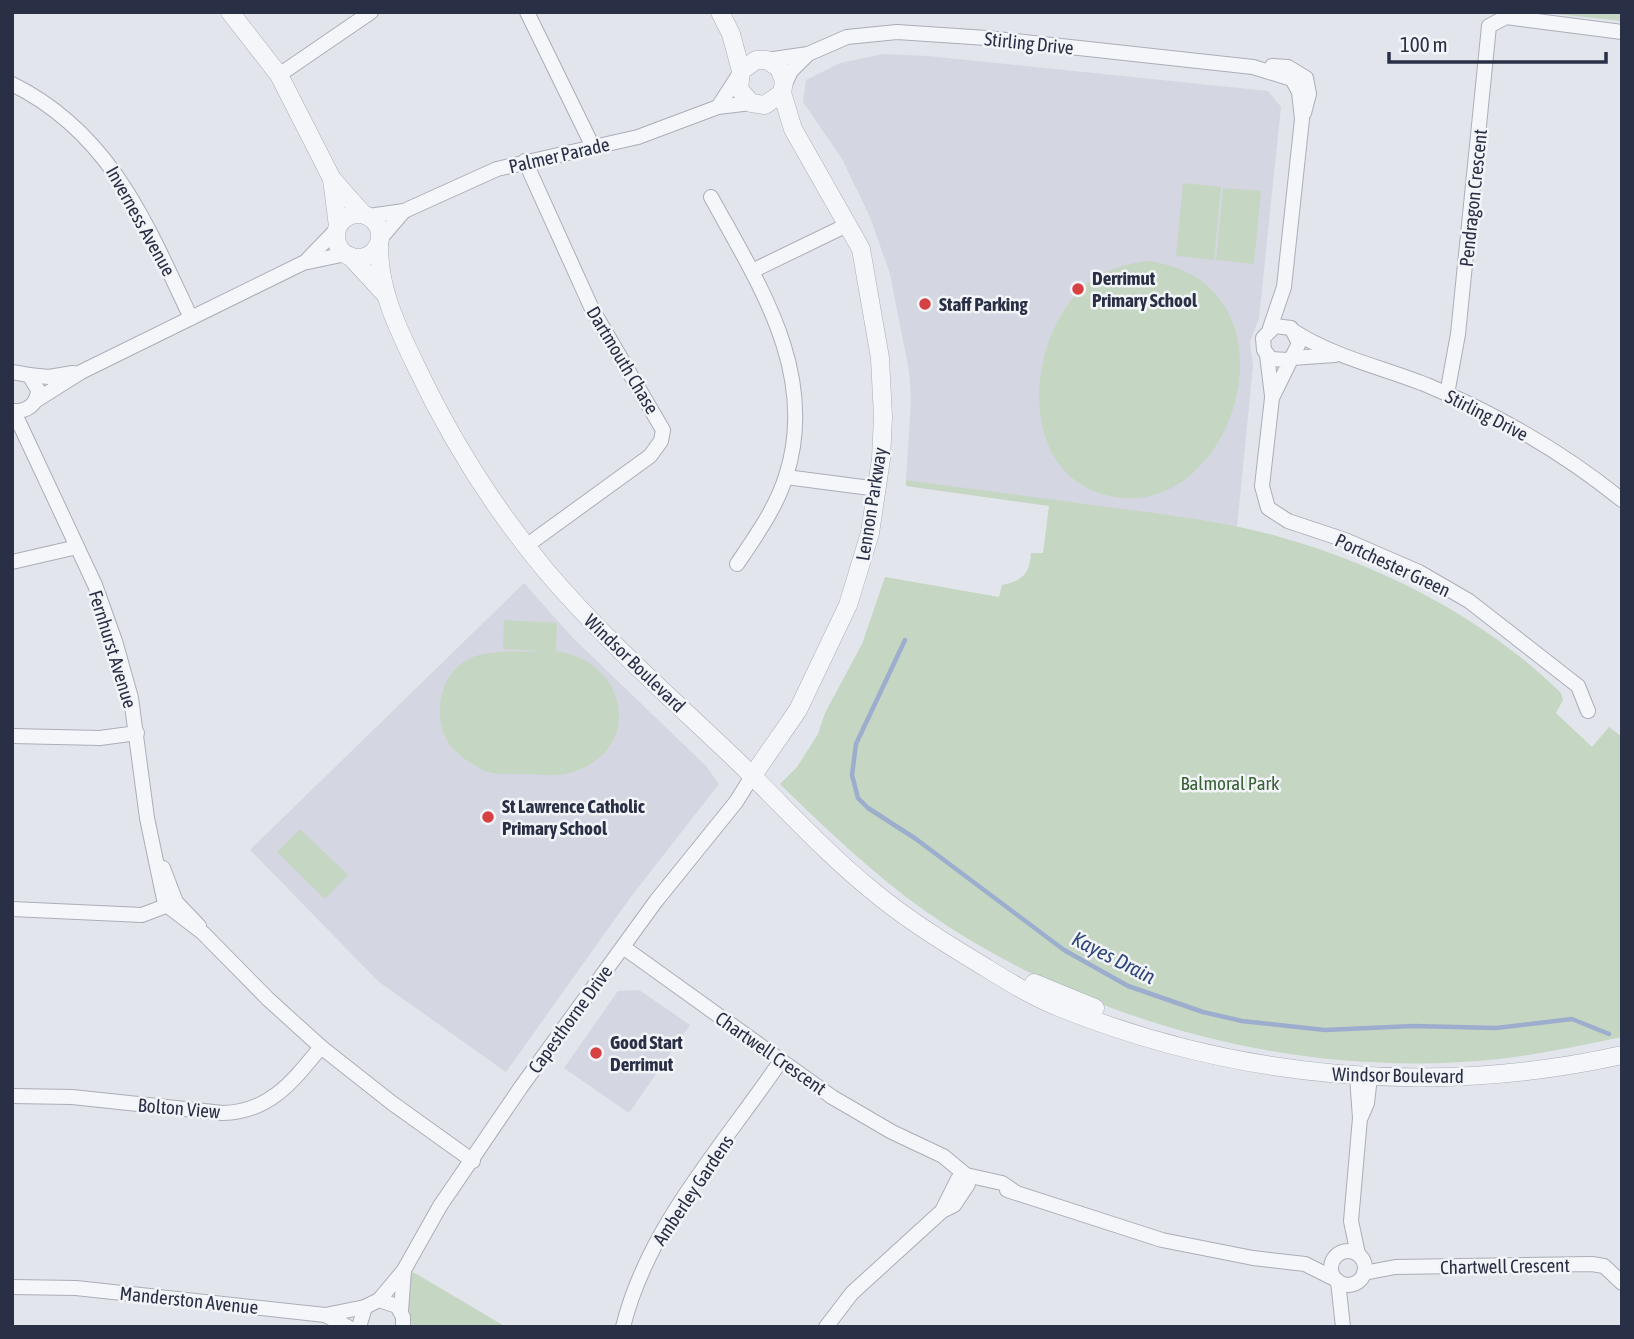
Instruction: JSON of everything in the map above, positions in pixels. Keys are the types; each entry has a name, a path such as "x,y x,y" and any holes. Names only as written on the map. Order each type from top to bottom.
{"street":[{"path":"13,412 28,409 34,402 81,372 303,263 370,254 379,241 378,226 332,179 279,75 230,12"},
{"path":"279,75 371,12"},
{"path":"527,12 593,147"},
{"name":"Lennon Parkway","path":"720,12 731,34 741,95 773,113 793,129"},
{"name":"Pendragon Crescent","path":"1447,394 1458,334 1489,42 1503,27 1519,20 1622,32"},
{"name":"Stirling Drive","path":"765,60 808,54 847,37 921,33 1253,67 1292,79 1298,92 1302,119 1284,287 1270,328"},
{"name":"Lennon Parkway","path":"731,34 779,68 793,129 845,226 855,235 861,249 882,377 883,417 878,489 861,567 834,636 798,710 751,778"},
{"name":"Stirling Drive","path":"782,90 791,71 808,54"},
{"path":"718,107 750,62 765,60"},
{"name":"Inverness Avenue","path":"12,84 67,118 96,146 119,175 191,318"},
{"path":"754,104 772,103 782,90"},
{"name":"Palmer Parade","path":"366,215 404,211 496,169 638,137 718,107 754,104"},
{"name":"Dartmouth Chase","path":"525,161 592,309 663,430 661,441 650,456 526,546"},
{"path":"332,179 337,244 348,255"},
{"path":"710,197 752,271 783,337 790,366 794,422 786,477 768,517 737,564"},
{"name":"Palmer Parade","path":"379,241 404,211"},
{"path":"303,263 348,216 366,215"},
{"path":"752,271 845,226"},
{"name":"Windsor Boulevard","path":"379,241 384,293 423,382 448,429 526,546 582,611 751,778 877,895 973,960 1092,1007 1175,1045 1284,1068 1363,1077 1420,1079 1496,1075 1622,1055"},
{"name":"Windsor Boulevard","path":"348,255 384,293"},
{"name":"Stirling Drive","path":"1284,287 1293,330 1340,354 1447,394 1543,444 1622,500"},
{"path":"1280,325 1293,330 1298,349 1290,359 1276,361 1267,355 1262,344 1270,328 1280,325"},
{"name":"Stirling Drive","path":"1290,359 1340,354"},
{"name":"Pendragon Crescent","path":"1430,386 1453,354"},
{"name":"Portchester Green","path":"1267,355 1272,398 1262,485 1269,508 1288,521 1345,540 1419,572 1469,601 1578,686 1588,711"},
{"path":"12,357 23,373 49,377 81,372"},
{"name":"Portchester Green","path":"1272,398 1290,359"},
{"name":"Fernhurst Avenue","path":"23,373 37,390 32,445"},
{"name":"Fernhurst Avenue","path":"13,412 32,445 115,641 137,733 147,818 169,900"},
{"path":"786,477 878,489"},
{"path":"12,562 77,547"},
{"path":"12,736 100,738 137,733"},
{"name":"Capesthorne Drive","path":"379,1300 404,1270 440,1206 521,1087 623,947 736,803 751,778"},
{"path":"12,909 153,913 169,900 193,916 203,933 268,999 321,1047 391,1103 473,1161"},
{"name":"Chartwell Crescent","path":"623,947 780,1062 832,1097 925,1150 964,1179 1002,1183 1016,1192 1162,1240 1253,1258 1305,1264 1334,1257"},
{"name":"Bolton View","path":"12,1096 72,1097 212,1112 243,1112 278,1095 321,1047"},
{"name":"Amberley Gardens","path":"624,1327 644,1264 662,1231 780,1062"},
{"path":"1343,1321 1360,1278 1359,1255 1351,1221 1360,1118 1367,1102 1363,1077"},
{"path":"826,1327 868,1277 942,1212 964,1179"},
{"path":"1343,1321 1336,1280 1331,1269 1351,1221"},
{"path":"1334,1257 1349,1251 1359,1255"},
{"name":"Chartwell Crescent","path":"1359,1255 1395,1267"},
{"name":"Chartwell Crescent","path":"1305,1264 1336,1280"},
{"name":"Chartwell Crescent","path":"1360,1278 1395,1267 1592,1264 1619,1273"},
{"name":"Capesthorne Drive","path":"403,1327 401,1311 404,1270"},
{"path":"1336,1280 1347,1284 1360,1278"},
{"name":"Manderston Avenue","path":"12,1287 76,1288 325,1315 365,1307 379,1300"},
{"path":"379,1300 391,1303 401,1311"},
{"path":"359,1327 365,1307"},
{"path":"325,1315 348,1327"}],"shaded area":[{"name":"Derrimut Primary School","path":"883,54 928,56 1268,91 1281,107 1259,318 1250,342 1253,366 1237,527 906,480 911,399 909,371 890,274 870,217 842,159 803,102 806,80 840,63"},
{"name":"St Lawrence Catholic Primary School","path":"524,583 573,638 706,766 719,784 630,898 506,1072 379,982 250,850"},
{"path":"639,990 690,1025 629,1113 564,1068 618,991"}],"green space":[{"path":"1538,12 1622,12 1622,21"},
{"path":"1183,183 1221,187 1214,260 1176,256"},
{"path":"1223,188 1261,191 1254,264 1216,260"},
{"path":"1147,261 1197,278 1227,311 1240,353 1236,399 1218,442 1189,476 1151,496 1105,495 1075,481 1055,458 1043,430 1039,398 1042,365 1052,333 1067,305 1088,283 1116,268"},
{"name":"Balmoral Park","path":"906,480 1194,519 1280,537 1394,579 1500,641 1561,693 1563,700 1556,713 1592,747 1609,727 1622,737 1622,1037 1522,1056 1432,1063 1356,1061 1280,1052 1204,1037 1131,1015 1060,987 992,953 908,898 851,852 780,784 797,767 818,734 825,713 862,644 885,577 999,597 1002,585 1020,579 1027,571 1031,553 1043,553 1049,506 906,486"},
{"path":"504,620 557,623 556,651 580,658 599,671 612,687 618,706 618,725 611,744 597,760 562,775 495,773 484,771 471,763 450,745 441,723 441,699 444,687 457,667 475,656 484,654 541,651 503,649"},
{"path":"300,829 348,875 325,899 277,852"},
{"path":"413,1272 506,1327 412,1327 406,1289"}],"waterway":[{"name":"Kayes Drain","path":"905,640 856,744 852,775 858,798 868,808 916,839 1064,950 1128,986 1203,1012 1242,1021 1325,1030 1413,1026 1496,1028 1572,1019 1609,1034"}],"place":[{"name":"Derrimut Primary School","path":"1078,289"},
{"name":"Staff Parking","path":"925,304"},
{"name":"St Lawrence Catholic Primary School","path":"488,817"},
{"name":"Good Start Derrimut","path":"596,1053"}]}
